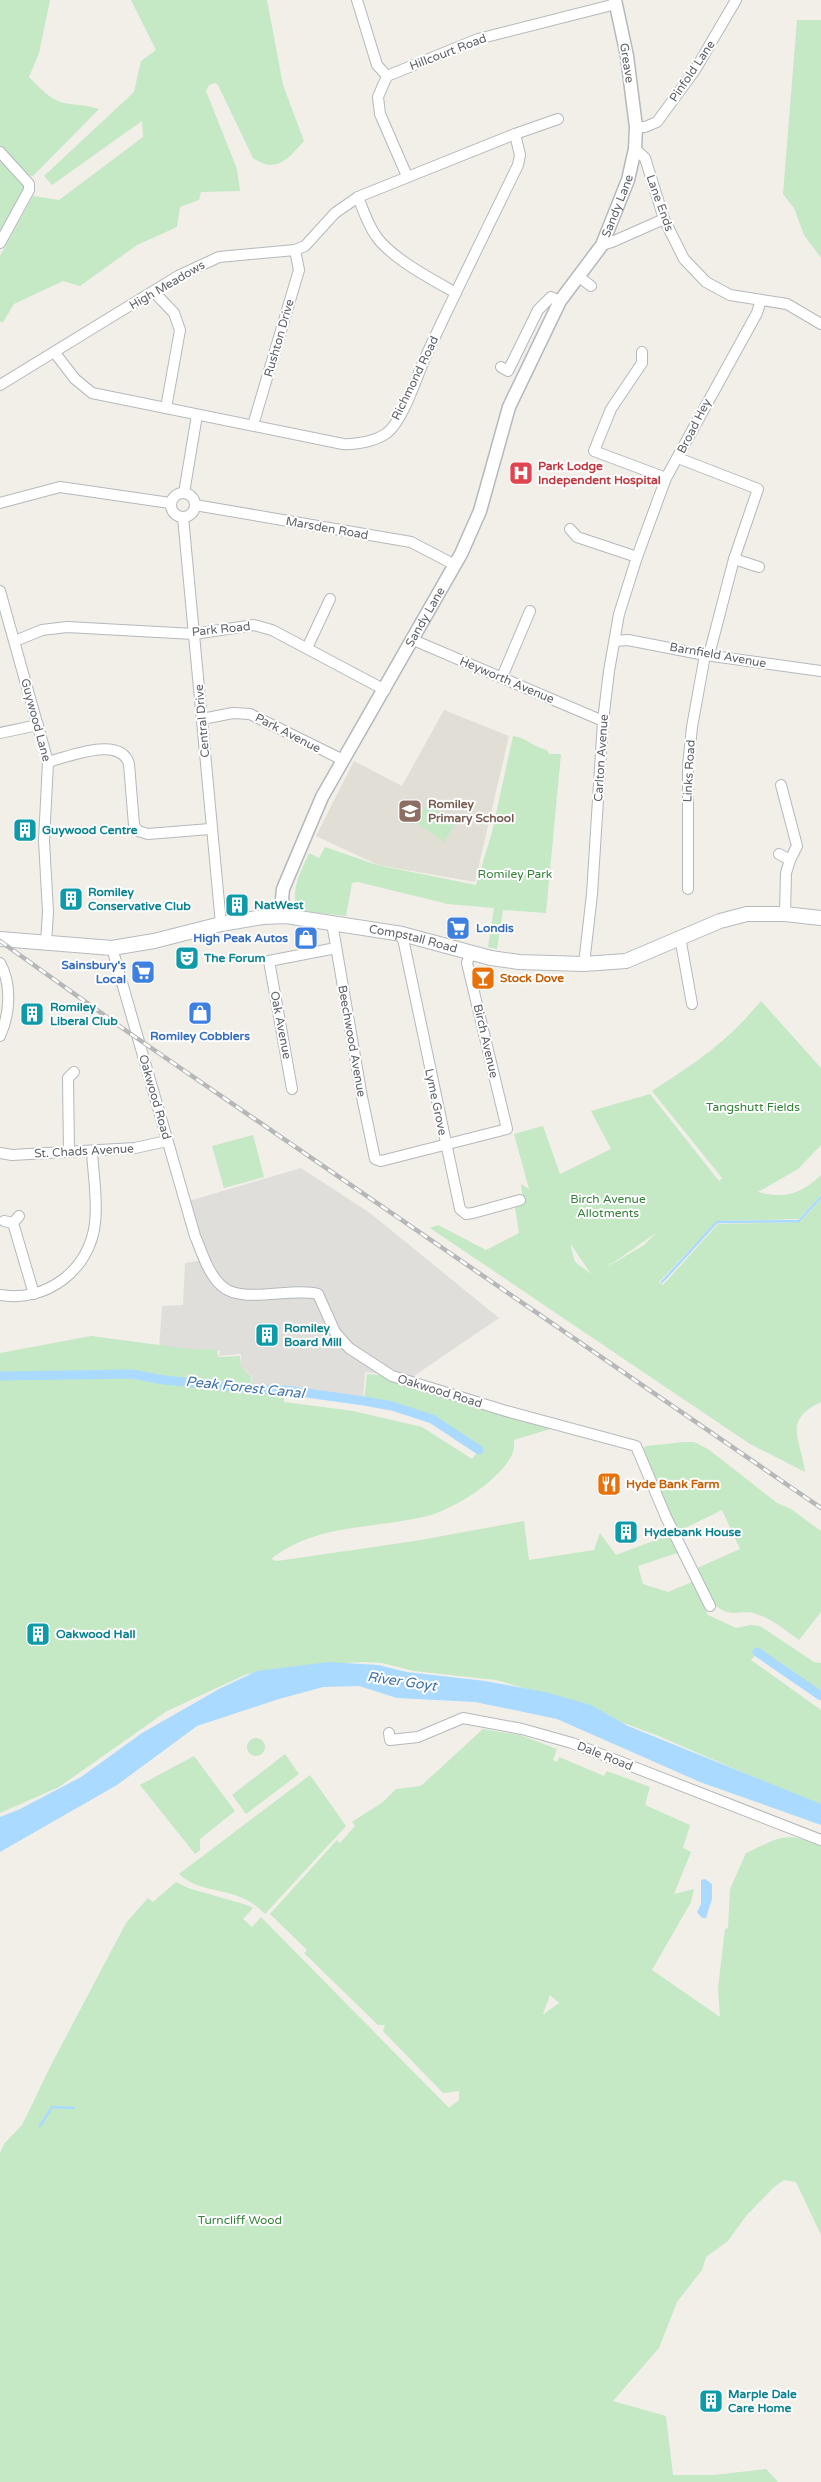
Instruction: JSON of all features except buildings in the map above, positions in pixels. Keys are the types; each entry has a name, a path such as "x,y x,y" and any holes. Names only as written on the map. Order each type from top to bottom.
{"main road":[{"name":"Compstall Road","path":"0,939 112,948 220,924 263,917 286,916 402,934 470,954 518,962 584,964 626,961 720,921 747,914 785,914 821,918"}],"street":[{"path":"357,0 378,65 387,76 378,97 380,114 407,176"},
{"name":"Pinfold Lane","path":"636,127 645,127 657,122 695,70 736,0"},
{"name":"Hillcourt Road","path":"387,76 478,39 615,2"},
{"name":"Greave","path":"615,2 628,56 636,127"},
{"path":"295,250 305,246 339,209 358,197 407,176 558,119"},
{"name":"Sandy Lane","path":"286,916 282,899 283,889 315,811 385,690 411,639 455,565 480,511 509,407 553,306 607,243 636,149 636,127"},
{"name":"Richmond Road","path":"56,353 75,380 92,393 343,444 353,445 386,433 402,409 518,165 520,154 515,134"},
{"name":"Lane Ends","path":"636,149 645,158 664,219 684,259 706,282 730,295 787,304 821,324"},
{"path":"0,152 29,184 29,190 0,243"},
{"path":"358,197 374,234 380,242 423,275 456,293"},
{"path":"607,243 664,219"},
{"name":"High Meadows","path":"0,385 56,353 178,276 219,258 295,250"},
{"name":"Rushton Drive","path":"253,426 299,270 295,250"},
{"path":"579,277 591,286"},
{"path":"154,292 174,313 180,330 166,408"},
{"name":"Broad Hey","path":"637,556 666,478 694,424 757,313 761,300"},
{"name":"Sandy Lane","path":"501,367 508,371 538,310 553,306"},
{"path":"642,352 642,363 611,409 592,455 666,478"},
{"path":"184,493 197,415"},
{"name":"Links Road","path":"678,458 758,489 734,559 707,655 692,727 688,766 688,889"},
{"path":"0,503 60,487 170,503"},
{"path":"184,493 192,497 195,505 191,514 183,517 173,513 170,503 175,495 184,493"},
{"name":"Marsden Road","path":"195,505 411,542 455,565"},
{"name":"Central Drive","path":"183,517 220,924"},
{"path":"570,529 577,537 637,556"},
{"name":"Carlton Avenue","path":"584,964 592,894 609,672 619,614 637,556"},
{"path":"734,559 759,567"},
{"name":"Guywood Lane","path":"0,591 48,762 44,841 48,912 46,943"},
{"path":"307,648 330,599"},
{"path":"502,677 530,611"},
{"name":"Park Road","path":"15,641 42,630 67,627 194,634 254,625 272,630 385,690"},
{"name":"Heyworth Avenue","path":"411,639 604,721"},
{"name":"Barnfield Avenue","path":"615,641 628,640 707,655 821,671"},
{"name":"Park Avenue","path":"202,720 233,713 250,714 343,760"},
{"path":"0,733 38,725"},
{"path":"48,762 82,752 117,750 128,760 134,825 138,831 148,834 210,829"},
{"path":"780,786 797,846 786,873 785,914"},
{"path":"779,854 790,860"},
{"name":"Beechwood Avenue","path":"332,924 362,1097 375,1159 381,1161 445,1146"},
{"name":"Lyme Grove","path":"402,934 445,1146 460,1210 466,1214 520,1200"},
{"path":"680,938 692,1004"},
{"name":"Oakwood Road","path":"112,948 194,1236 211,1272 223,1287 236,1294 306,1291 318,1294 335,1332 349,1348 370,1364 392,1376 506,1411 636,1446 666,1517 710,1606"},
{"name":"Oak Avenue","path":"292,1089 269,960 336,948"},
{"name":"Birch Avenue","path":"445,1146 507,1129 467,963 470,954"},
{"path":"0,963 7,975 8,1002 5,1025 0,1036"},
{"path":"68,1074 69,1152"},
{"name":"St. Chads Avenue","path":"0,1153 12,1155 135,1148 167,1141"},
{"path":"0,1295 34,1294 56,1285 69,1276 89,1246 95,1222 92,1151"},
{"path":"12,1220 34,1294"},
{"name":"Dale Road","path":"388,1733 390,1740 418,1737 463,1718 522,1729 572,1743 821,1840"}],"shaded area":[{"name":"Romiley Primary School","path":"444,710 509,736 475,882 378,865 316,836 354,761 402,786"},
{"path":"301,1168 370,1213 499,1318 411,1378 365,1372 363,1398 280,1388 251,1389 252,1376 241,1367 241,1354 219,1356 220,1351 159,1349 162,1306 183,1305 185,1263 209,1259 189,1201"}],"green space":[{"path":"0,0 50,0 39,53 29,77 54,99 64,103 99,109 33,176 25,175 0,147"},
{"path":"131,0 267,0 283,85 304,141 293,154 282,162 269,165 261,163 253,158 218,85 215,83 209,85 206,91 237,169 240,191 201,192 199,200 180,207 177,227 137,245 80,286 63,281 14,304 3,322 0,322 0,256 33,196 59,200 143,137 142,121 52,185 44,176 134,92 141,61 156,50"},
{"path":"797,20 821,20 821,258 804,235 794,208 783,194"},
{"path":"0,157 25,185 23,192 0,232"},
{"name":"Romiley Park","path":"513,736 522,738 547,750 549,754 561,754 546,913 503,910 497,949 488,947 494,908 448,904 358,882 352,883 346,916 304,911 297,907 295,900 296,887 309,853 319,858 325,847 377,865 476,885 492,832"},
{"path":"427,804 456,823 444,842 415,822"},
{"path":"761,1001 821,1068 821,1145 798,1169 758,1192 785,1195 800,1191 821,1175 821,1195 799,1219 717,1221 659,1282 663,1285 718,1224 800,1222 821,1199 821,1402 801,1416 798,1423 798,1440 805,1472 750,1444 430,1228 438,1225 486,1250 519,1233 515,1207 521,1205 523,1199 521,1184 529,1189 514,1134 543,1126 560,1174 611,1149 591,1111 650,1094 719,1181 722,1178 652,1091 711,1050","holes":["656,1233 644,1245 604,1269","570,1243 591,1274 575,1262"]},
{"path":"253,1135 264,1177 224,1188 212,1146"},
{"path":"91,1336 182,1348 217,1350 218,1357 240,1356 241,1367 251,1376 252,1389 285,1390 284,1402 353,1411 422,1427 472,1459 479,1450 432,1419 392,1406 364,1401 367,1374 392,1376 560,1426 514,1440 512,1455 496,1475 473,1494 447,1509 435,1514 403,1521 325,1533 306,1539 271,1559 277,1561 415,1541 524,1521 529,1560 594,1550 600,1533 616,1555 669,1535 677,1553 638,1566 643,1584 668,1592 692,1582 708,1615 736,1628 751,1625 760,1626 814,1662 821,1663 821,1696 757,1653 751,1660 821,1710 821,1806 656,1735 548,1695 496,1680 414,1671 382,1663 363,1662 322,1664 247,1674 167,1711 59,1787 0,1813 0,1353"},
{"path":"694,1442 708,1449 777,1503 791,1509 821,1531 821,1612 799,1640 767,1618 751,1613 725,1611 713,1603 709,1597 695,1569 740,1549 722,1510 677,1532 643,1448"},
{"name":"Turncliff Wood","path":"483,1729 520,1735 557,1749 553,1760 557,1762 559,1757 604,1776 607,1771 650,1787 645,1805 690,1825 683,1848 691,1852 674,1894 694,1889 691,1902 652,1970 720,2017 718,1988 725,1929 728,1928 730,1889 746,1853 775,1840 790,1837 821,1845 821,2235 796,2182 784,2180 774,2187 746,2216 728,2241 706,2257 702,2270 677,2302 659,2348 613,2401 666,2416 673,2475 714,2475 766,2469 778,2482 0,2482 0,2153 4,2144 22,2125 50,2067 126,1923 148,1898 153,1902 176,1882 188,1888 250,1906 253,1908 243,1919 252,1927 261,1917 449,2108 459,2100 459,2091 443,2093 383,2031 385,2025 378,2025 304,1953 307,1950 270,1914 337,1840 340,1843 355,1826 352,1822 383,1802 396,1789 421,1786","holes":["550,1995 559,2003 544,2014 543,2014"]},
{"path":"256,1738 262,1741 265,1747 262,1753 256,1756 250,1753 247,1747 250,1741"},
{"path":"285,1754 299,1774 246,1814 232,1795"},
{"path":"194,1756 235,1811 200,1839 200,1850 195,1854 140,1785"},
{"path":"310,1775 346,1826 265,1914 243,1898 199,1886 179,1874"}],"water":[{"name":"River Goyt","path":"329,1662 378,1665 407,1672 485,1681 545,1692 591,1705 628,1726 821,1804 821,1825 700,1782 557,1719 475,1702 397,1698 359,1686 323,1687 279,1699 197,1726 117,1785 0,1852 0,1817 20,1809 81,1777 142,1733 219,1689 257,1671"},
{"path":"705,1879 712,1884 712,1899 706,1918 702,1918 697,1912 701,1904 701,1880"}],"waterway":[{"path":"662,1282 717,1222 799,1221 821,1197"},
{"name":"Peak Forest Canal","path":"0,1376 132,1374 164,1380 251,1389 285,1390 364,1401 392,1406 432,1419 479,1450"},
{"name":"Peak Forest Canal","path":"757,1652 821,1696"},
{"path":"40,2126 52,2107 74,2108"}],"railway":[{"path":"0,941 128,1032 821,1508"}],"place":[{"name":"Park Lodge Independent Hospital","path":"521,473"},
{"name":"Romiley Primary School","path":"410,811"},
{"name":"Guywood Centre","path":"25,830"},
{"name":"Romiley Conservative Club","path":"71,899"},
{"name":"NatWest","path":"237,905"},
{"name":"Londis","path":"458,928"},
{"name":"High Peak Autos","path":"306,938"},
{"name":"The Forum","path":"187,958"},
{"name":"Sainsbury's Local","path":"143,972"},
{"name":"Stock Dove","path":"483,978"},
{"name":"Romiley Cobblers","path":"200,1013"},
{"name":"Romiley Liberal Club","path":"32,1014"},
{"name":"Romiley Board Mill","path":"267,1335"},
{"name":"Hyde Bank Farm","path":"609,1484"},
{"name":"Hydebank House","path":"626,1532"},
{"name":"Oakwood Hall","path":"38,1634"},
{"name":"Marple Dale Care Home","path":"711,2401"}],"park label":[{"name":"Tangshutt Fields","path":"753,1107"},
{"name":"Birch Avenue Allotments","path":"608,1206"}]}
